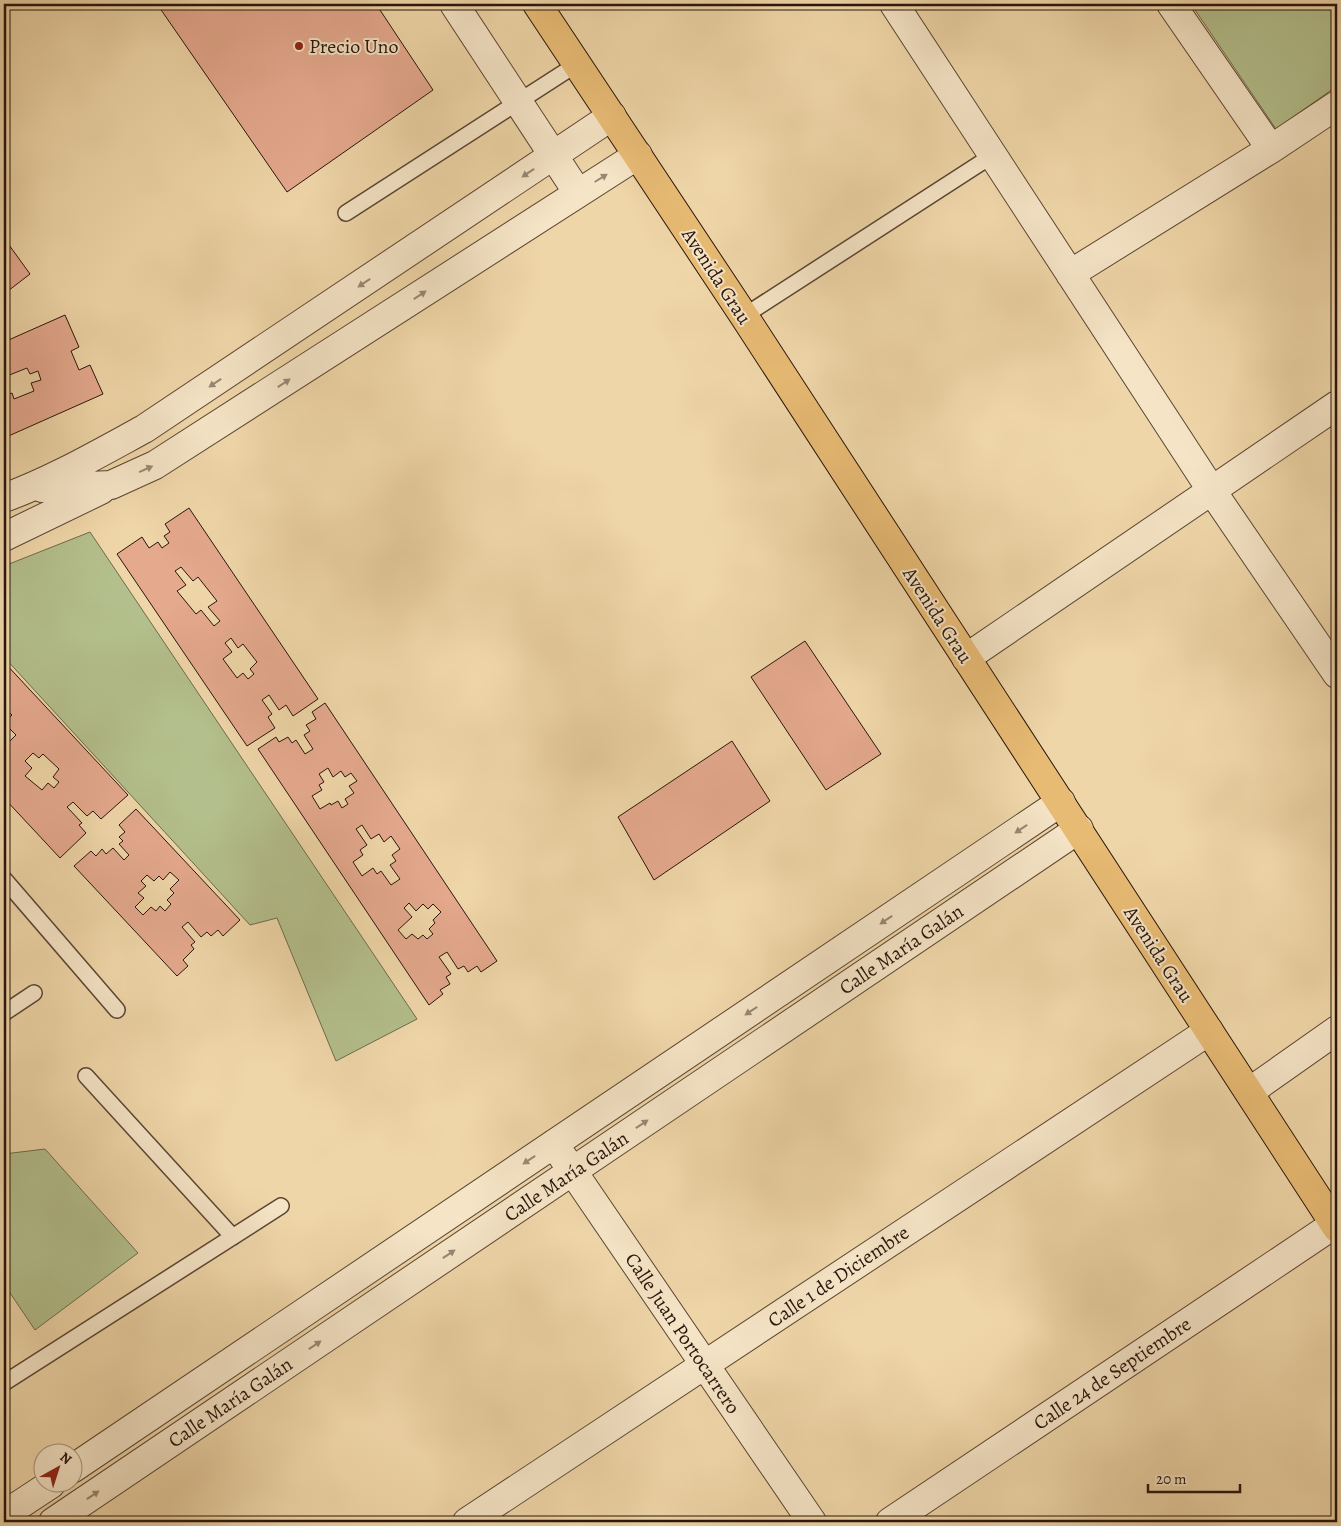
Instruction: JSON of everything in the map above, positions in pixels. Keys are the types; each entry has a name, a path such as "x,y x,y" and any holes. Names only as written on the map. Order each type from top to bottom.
{"main road":[{"name":"Avenida Grau","path":"543,6 577,64 744,316 1336,1226"}],"street":[{"path":"454,4 578,193"},
{"path":"894,4 1212,491 1337,674"},
{"path":"1171,4 1271,149"},
{"path":"1070,274 1271,149 1337,105"},
{"path":"4,498 31,488 85,462 152,424 612,116"},
{"path":"4,537 155,465 638,155"},
{"path":"966,658 1337,406"},
{"path":"31,488 111,485"},
{"name":"Calle María Galán","path":"82,1462 1061,802"},
{"name":"Calle María Galán","path":"52,1522 1079,829"},
{"name":"Calle 1 de Diciembre","path":"467,1522 1208,1030"},
{"path":"1249,1092 1337,1030"},
{"name":"Calle Juan Portocarrero","path":"554,1144 812,1522"},
{"name":"Calle 24 de Septiembre","path":"890,1522 1336,1226"},
{"path":"4,1515 36,1494"}],"lane":[{"path":"346,213 577,64"},
{"path":"744,316 992,155"},
{"path":"4,879 117,1010"},
{"path":"4,1013 34,993"},
{"path":"86,1076 233,1237"},
{"path":"4,1383 282,1206"}],"green space":[{"path":"1191,4 1337,4 1337,86 1276,129"},
{"path":"90,532 417,1019 336,1061 277,918 250,925 4,657 4,566"},
{"path":"45,1149 138,1253 35,1330 4,1284 4,1154"}],"building":[{"path":"157,4 376,4 433,90 287,192"},
{"path":"4,238 30,274 4,294"},
{"path":"65,315 79,347 71,351 79,370 90,365 103,394 4,438 4,392 5,396 12,393 14,399 34,391 31,383 41,380 38,371 30,374 27,368 7,376 9,382 4,384 4,342"},
{"path":"189,508 318,699 293,716 286,705 279,710 269,695 262,700 272,714 268,717 275,728 247,746 117,554 142,537 149,548 158,542 162,548 169,543 164,536 170,532 165,524","holes":["181,567 193,581 198,577 217,601 208,607 220,621 214,626 201,610 196,614 177,591 186,585 175,571","231,638 238,648 243,644 257,662 250,669 254,674 248,679 243,673 237,678 223,659 232,652 225,643"]},
{"path":"805,641 881,754 826,790 751,677"},
{"path":"4,662 128,795 101,819 93,811 87,816 73,802 67,807 82,823 79,825 86,833 60,858 4,798 4,735 10,741 16,735 4,723 12,715 4,708","holes":["33,753 39,758 43,754 59,769 53,777 59,782 54,788 48,783 42,790 25,776 32,768 25,761"]},
{"path":"325,703 497,961 481,972 477,966 468,972 464,966 458,969 447,952 439,957 451,974 446,977 450,984 440,990 443,994 429,1005 258,749 276,737 279,742 288,737 292,743 296,740 305,754 313,749 304,735 310,731 306,725 316,719 312,712","holes":["328,768 333,777 341,771 345,777 351,773 357,781 349,786 354,793 345,799 348,804 342,808 338,801 320,809 312,796 322,790 319,785 324,782 319,774","362,825 371,839 379,834 384,842 391,836 400,849 392,855 396,861 390,865 400,879 391,885 381,871 377,874 373,868 362,876 353,862 363,855 360,850 367,845 356,829","409,903 416,911 423,904 428,909 433,904 441,912 433,920 435,923 429,929 433,934 427,939 423,935 418,939 412,934 406,939 398,930 412,917 404,908"]},
{"path":"732,741 770,801 654,880 618,817"},
{"path":"136,809 240,920 223,936 218,930 211,936 207,932 201,937 188,922 182,927 195,942 191,945 194,949 183,960 188,966 177,976 74,866 91,851 96,856 102,849 106,854 113,848 124,860 129,855 119,844 123,841 119,837 125,832 119,825","holes":["170,872 179,880 170,889 174,893 167,900 171,904 165,911 160,906 156,911 151,907 143,915 135,907 144,898 138,893 146,886 141,881 147,875 154,881 159,876 163,880"]}],"place":[{"name":"Precio Uno","path":"299,46"}]}
